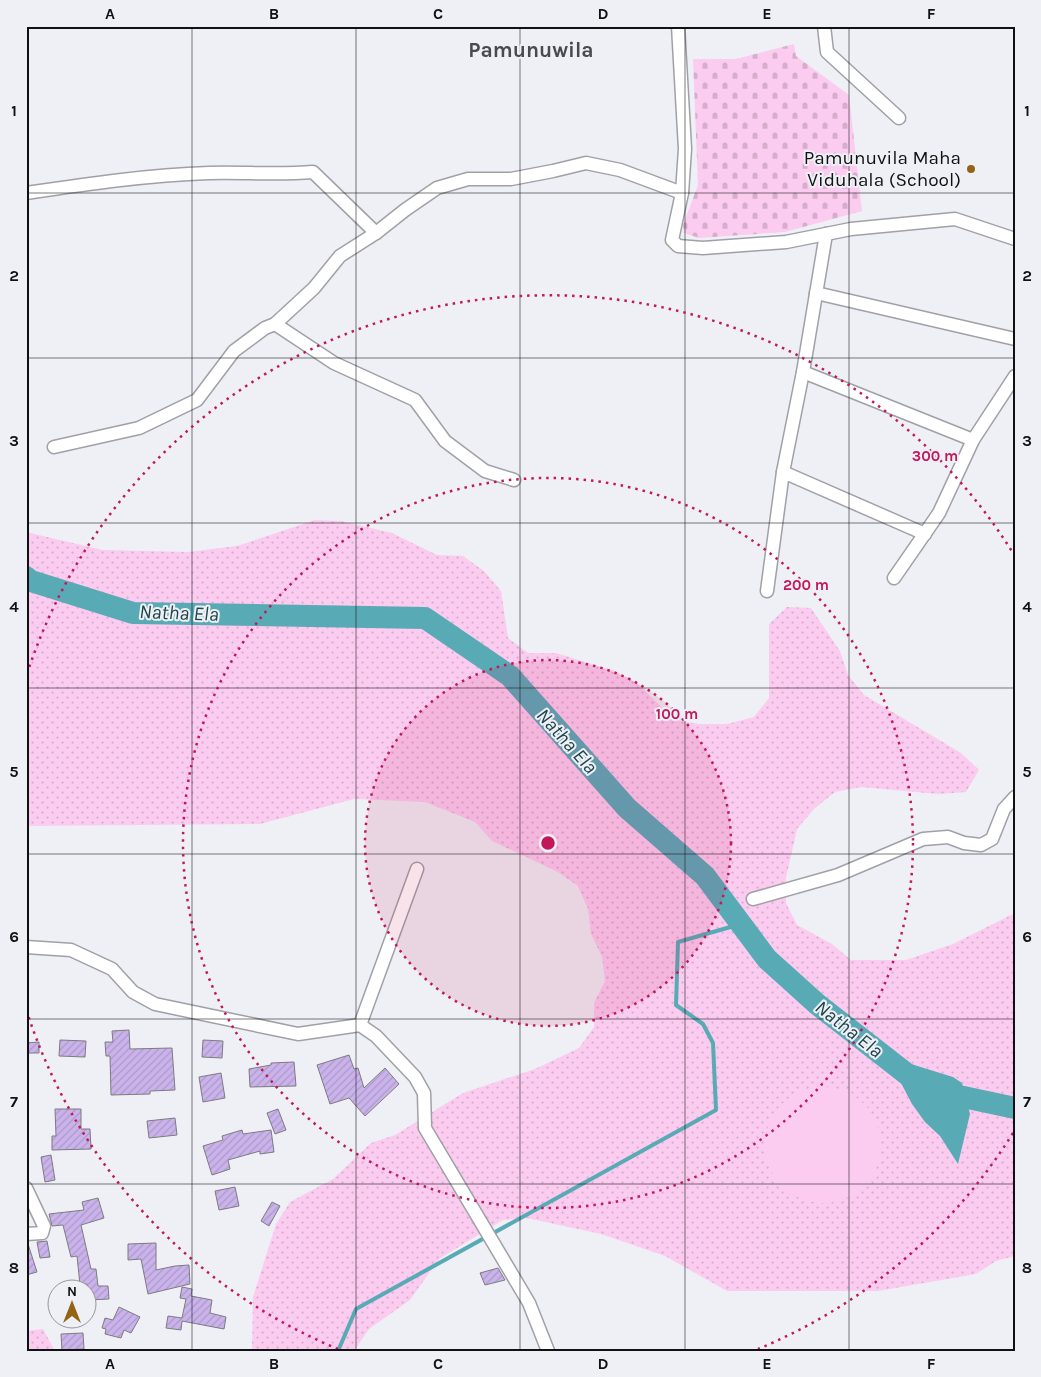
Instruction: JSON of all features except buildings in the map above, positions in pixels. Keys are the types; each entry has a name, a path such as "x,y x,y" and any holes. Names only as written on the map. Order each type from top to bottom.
{"street":[{"path":"678,26 685,149 682,193 672,240 678,246 704,248 768,244 850,229 955,219 1015,239"},
{"path":"824,26 827,52 899,118"},
{"path":"54,447 139,428 197,400 234,352 265,328 275,324 314,288 340,256 376,233 437,188 468,179 511,179 586,163 620,170 682,193"},
{"path":"26,193 111,181 209,173 313,172 376,233"},
{"path":"767,591 783,472 803,372 826,234"},
{"path":"816,293 1015,339"},
{"path":"275,324 334,363 415,400 445,441 485,471 514,480"},
{"path":"803,372 973,440"},
{"path":"894,578 939,513 973,440 1015,376"},
{"path":"783,472 925,534"},
{"path":"753,899 838,875 923,839 948,837 964,843 981,845 992,839 1004,809 1015,797"},
{"path":"360,1026 416,869"},
{"path":"26,947 71,950 112,969 133,992 155,1004 298,1034 360,1026 376,1036 415,1077 424,1093 425,1128 528,1303 548,1351"},
{"path":"26,1188 44,1226 42,1233 26,1234"}],"green space":[{"path":"794,44 796,56 849,95 862,211 785,232 699,238 684,233 683,225 698,185 693,59 736,59"},
{"path":"315,520 341,521 392,533 437,555 463,556 484,571 501,591 508,638 528,653 556,653 615,671 636,682 675,720 699,724 727,724 754,717 769,698 769,624 787,607 811,608 840,651 848,675 864,695 961,753 979,770 966,792 938,794 861,787 835,792 814,809 797,829 786,878 786,903 797,925 832,944 851,960 906,960 953,944 1015,913 1015,1256 996,1261 976,1274 878,1291 727,1291 665,1256 601,1234 527,1218 503,1220 439,1259 410,1300 369,1329 354,1351 252,1351 253,1297 276,1224 290,1202 333,1179 371,1143 395,1135 463,1093 535,1069 579,1048 594,1027 594,1003 605,981 602,957 591,934 588,909 578,886 558,872 492,841 475,822 425,802 354,799 260,824 26,826 26,530 30,533 103,550 188,552 237,546"},
{"path":"823,1087 845,1091 864,1104 877,1123 881,1145 877,1167 864,1186 845,1199 823,1203 801,1199 782,1186 769,1167 765,1145 769,1123 782,1104 801,1091"},
{"path":"43,1329 55,1351 26,1351 26,1331"}],"water":[{"path":"887,1053 911,1064 953,1077 962,1083 970,1114 958,1164 940,1136 925,1122 912,1104 900,1081 889,1067"}],"waterway":[{"name":"Natha Ela","path":"26,577 31,581 133,613 425,618 510,676 627,808 705,876 767,959 817,1004 926,1089 1015,1108"},
{"path":"338,1351 356,1309 716,1110 713,1043 703,1024 676,1005 678,942 741,924"}],"place":[{"name":"Pamunuvila Maha Viduhala (School)","path":"971,169"}],"district":[{"name":"Pamunuwila","path":"531,50"}]}
